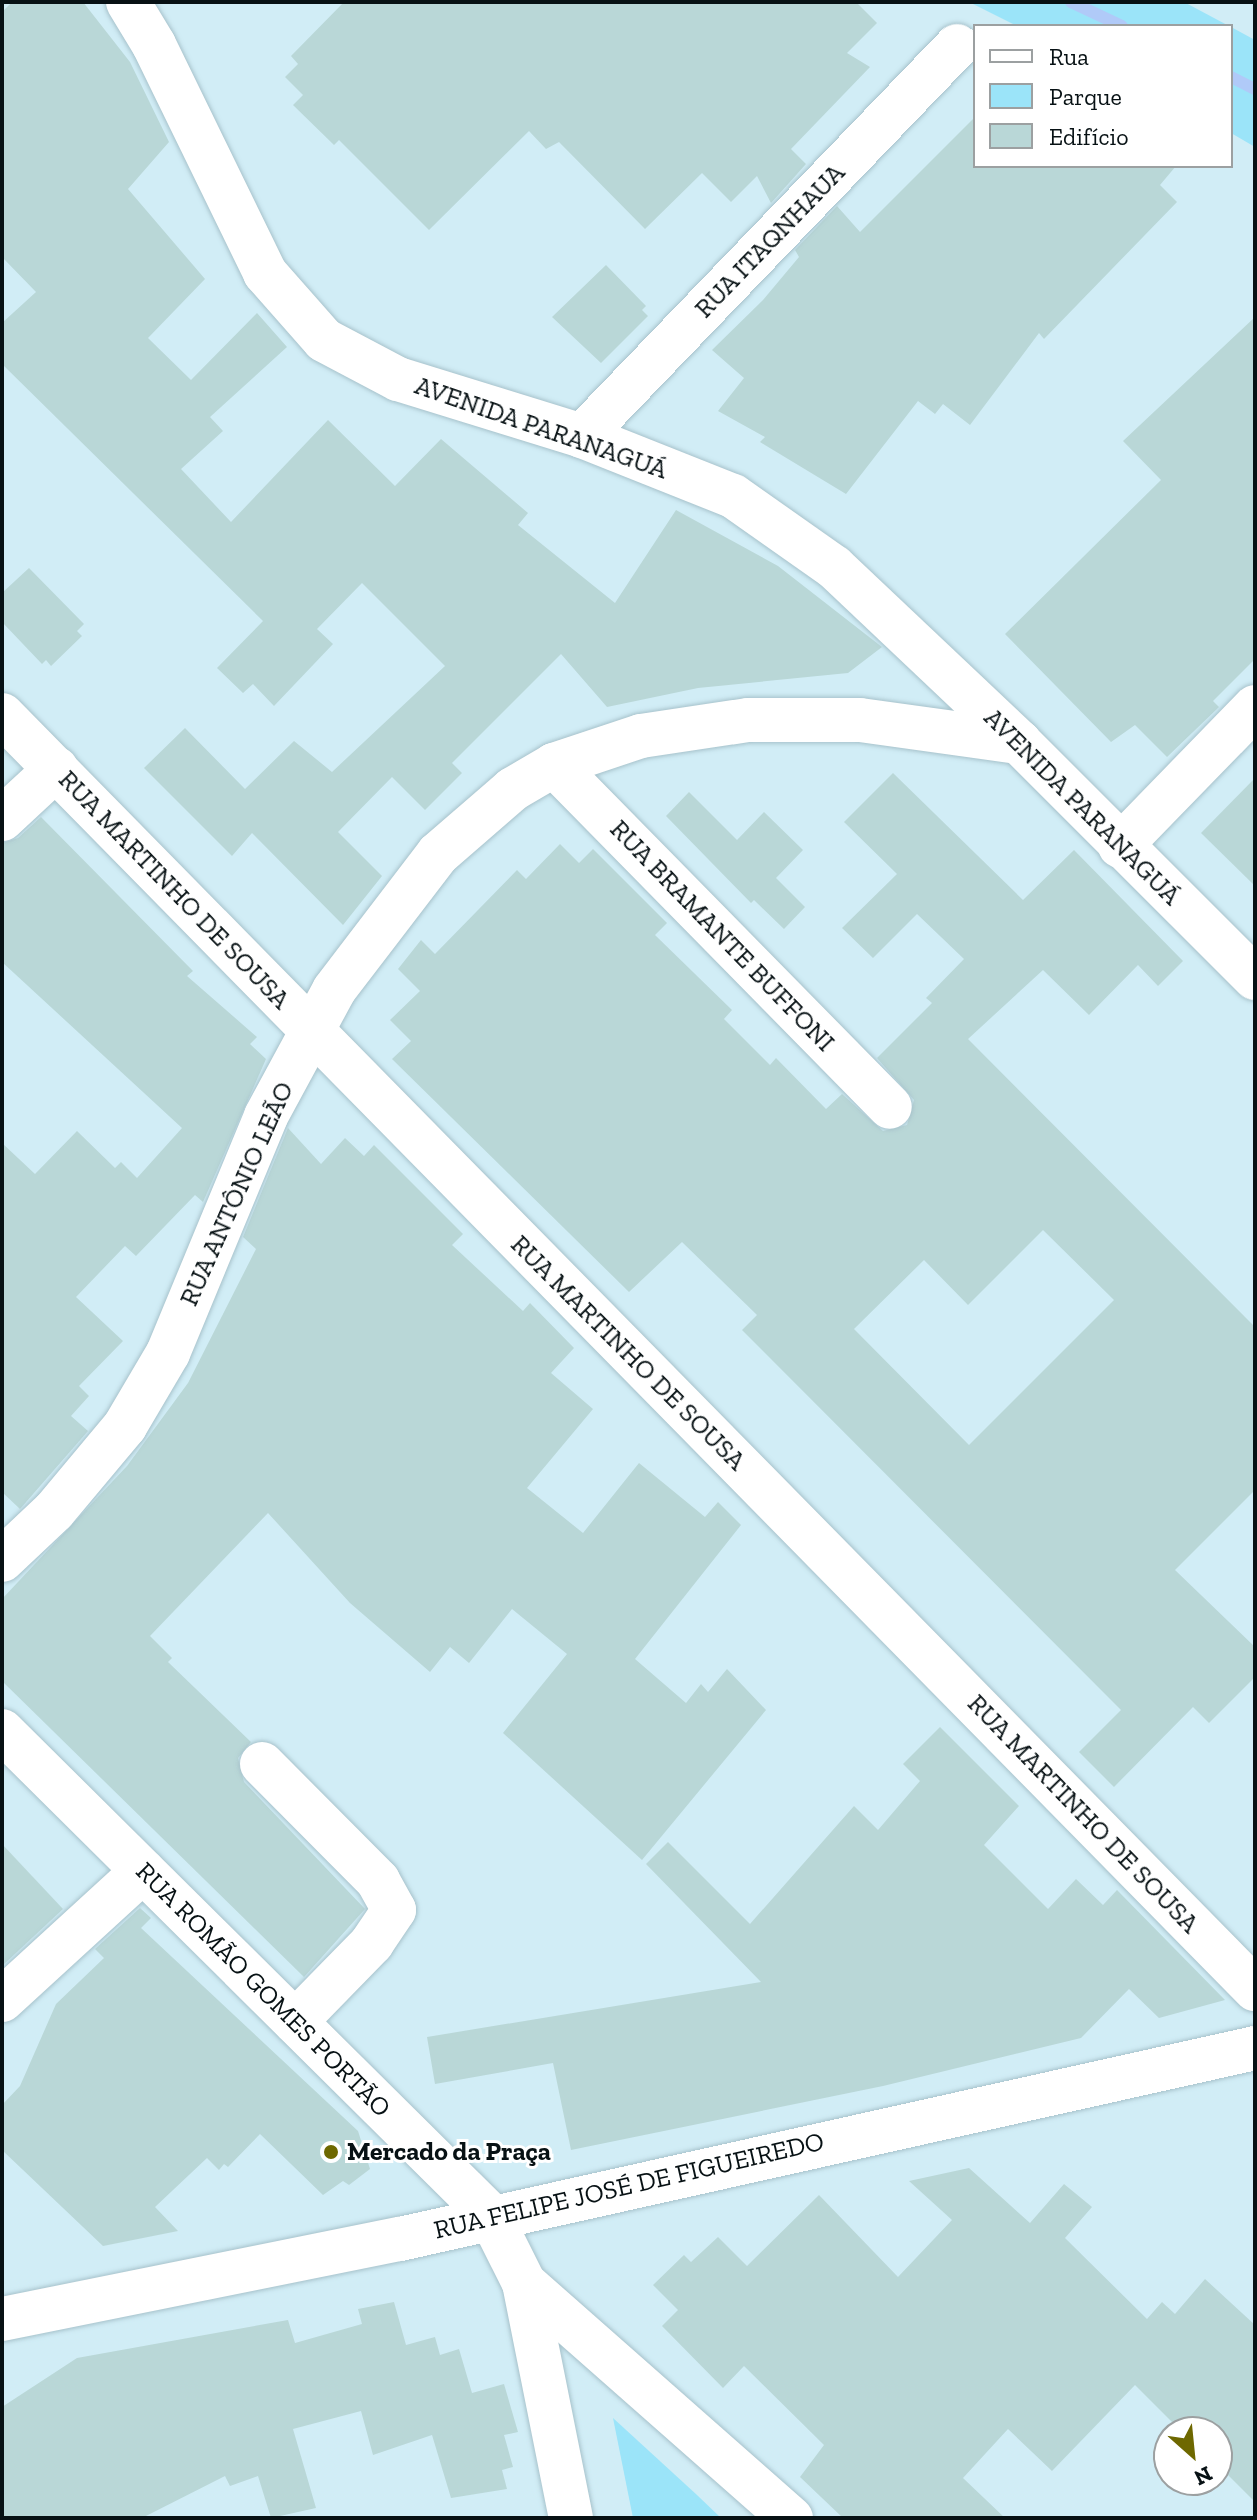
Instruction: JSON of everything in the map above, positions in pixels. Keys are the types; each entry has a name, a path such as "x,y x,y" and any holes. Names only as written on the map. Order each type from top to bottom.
{"street":[{"name":"AVENIDA PARANAGUÁ","path":"128,2 154,45 265,273 324,340 398,379 582,436 746,505 834,567 1019,742 1255,978"},
{"name":"RUA ITAQNHAUA","path":"582,436 957,46"},
{"path":"1120,846 1255,707"},
{"name":"RUA MARTINHO DE SOUSA","path":"2,715 1255,1989"},
{"name":"RUA ANTÔNIO LEÃO","path":"2,1560 54,1511 125,1426 168,1353 266,1116 313,1034 334,990 438,854 513,789 554,765 641,736 748,720 860,720 1019,742"},
{"name":"RUA BRAMANTE BUFFONI","path":"554,765 890,1107"},
{"path":"2,819 56,769"},
{"name":"RUA ROMÃO GOMES PORTÃO","path":"2,1731 490,2215 524,2283 791,2518"},
{"path":"262,1764 378,1881 394,1910 372,1943 295,2022"},
{"path":"2,2000 143,1871"},
{"name":"RUA FELIPE JOSÉ DE FIGUEIREDO","path":"2,2319 400,2239 490,2215 1255,2048"},
{"path":"524,2283 571,2518"}],"green space":[{"path":"969,2 1184,2 1225,24 1013,24"},
{"path":"1233,28 1255,40 1255,147 1233,134"},
{"path":"613,2418 697,2495 721,2518 633,2518"}],"building":[{"path":"12,2 83,2 130,62 169,142 128,189 205,279 148,338 191,380 257,313 287,347 210,417 223,431 181,469 231,522 328,420 395,486 441,439 528,513 518,525 615,603 676,510 778,566 882,647 848,673 698,688 607,707 561,654 452,763 462,773 425,810 392,777 338,832 382,876 343,925 252,833 232,856 144,768 185,728 245,789 294,741 332,772 445,666 362,583 317,629 333,644 274,706 253,684 243,693 217,668 263,621 2,364 2,323 36,292 2,257 2,12"},
{"path":"344,2 856,2 877,23 847,53 870,67 791,149 806,164 771,203 757,176 731,202 702,173 645,229 559,142 546,149 529,131 429,230 339,140 334,145 293,105 303,95 285,77 298,64 291,56"},
{"path":"973,119 973,168 1174,168 1160,185 1177,202 1044,339 1039,333 970,425 943,404 935,414 918,401 846,494 760,442 765,437 718,411 744,378 712,350 763,300 799,257 795,250 837,206 860,232"},
{"path":"606,265 646,306 642,310 648,316 601,363 552,317"},
{"path":"1255,317 1255,659 1213,701 1219,707 1167,757 1135,725 1111,742 1005,634 1161,480 1123,441"},
{"path":"29,568 84,624 77,631 82,636 51,666 46,660 42,664 2,622 2,593"},
{"path":"893,773 1023,900 1074,850 1183,961 1158,986 1138,965 1089,1015 1043,970 968,1039 1255,1327 1255,1490 1175,1570 1255,1647 1255,1677 1209,1723 1193,1707 1114,1787 1079,1752 1121,1710 742,1330 757,1315 682,1242 629,1292 392,1059 411,1041 390,1020 420,991 398,969 421,940 435,954 517,870 526,879 560,844 579,863 593,849 667,923 655,935 732,1010 724,1019 770,1065 776,1058 826,1109 842,1094 883,1131 907,1125 914,1100 877,1058 932,1003 926,998 964,959 917,914 873,958 842,928 897,874 844,822","holes":["1043,1230 1114,1300 969,1445 854,1329 924,1260 968,1305"]},
{"path":"1255,778 1255,886 1201,833"},
{"path":"689,792 737,840 764,812 803,850 776,878 805,907 784,929 754,900 751,903 666,816"},
{"path":"41,817 193,971 187,976 257,1037 250,1044 266,1059 203,1202 195,1195 136,1256 125,1246 76,1297 123,1341 79,1386 89,1396 71,1416 88,1431 20,1509 2,1492 2,1143 35,1174 77,1131 115,1168 121,1162 137,1178 182,1128 2,962 2,843 18,838"},
{"path":"288,1128 321,1164 345,1138 364,1156 374,1145 463,1234 452,1245 523,1311 530,1303 574,1348 551,1373 593,1409 527,1488 583,1533 639,1463 705,1517 718,1502 741,1525 635,1659 686,1703 701,1684 708,1692 727,1669 766,1710 642,1860 503,1733 567,1654 512,1609 469,1663 450,1647 430,1672 350,1603 268,1513 150,1636 172,1658 168,1662 251,1742 238,1758 244,1782 365,1909 304,1977 2,1681 2,1599 127,1466 188,1383 256,1249 243,1237"},
{"path":"940,1727 1019,1806 984,1845 1048,1909 1076,1879 1103,1905 1117,1890 1225,2000 1159,2018 1129,1989 1081,2038 883,2086 571,2150 553,2063 435,2084 427,2037 761,1982 646,1864 668,1842 750,1924 854,1806 878,1830 920,1781 903,1764"},
{"path":"2,1844 63,1909 2,1966"},
{"path":"140,1908 151,1918 141,1928 358,2131 370,2169 349,2185 343,2181 323,2195 260,2134 228,2167 224,2164 219,2170 207,2158 155,2207 178,2231 103,2246 2,2150 2,2105 20,2086 56,2004 104,1958 95,1949"},
{"path":"969,2168 1030,2223 1064,2184 1092,2207 1065,2238 1147,2319 1162,2302 1175,2314 1205,2279 1255,2325 1255,2502 1233,2480 1233,2416 1166,2416 1135,2385 1052,2471 1008,2429 963,2478 1005,2518 843,2518 800,2477 824,2445 744,2366 723,2388 662,2326 678,2310 653,2285 684,2255 691,2262 718,2237 747,2266 819,2195 898,2277 952,2220 909,2181"},
{"path":"394,2302 406,2345 435,2337 440,2355 459,2349 472,2393 504,2384 518,2432 504,2435 513,2467 502,2470 507,2489 451,2498 432,2435 373,2455 361,2411 293,2429 316,2508 271,2518 258,2476 230,2486 225,2476 142,2518 2,2518 2,2407 77,2358 288,2320 295,2343 362,2324 358,2309"}],"waterway":[{"path":"1071,2 1118,24"},
{"path":"1233,78 1255,89"}],"place":[{"name":"Mercado da Praça","path":"331,2152"}]}
